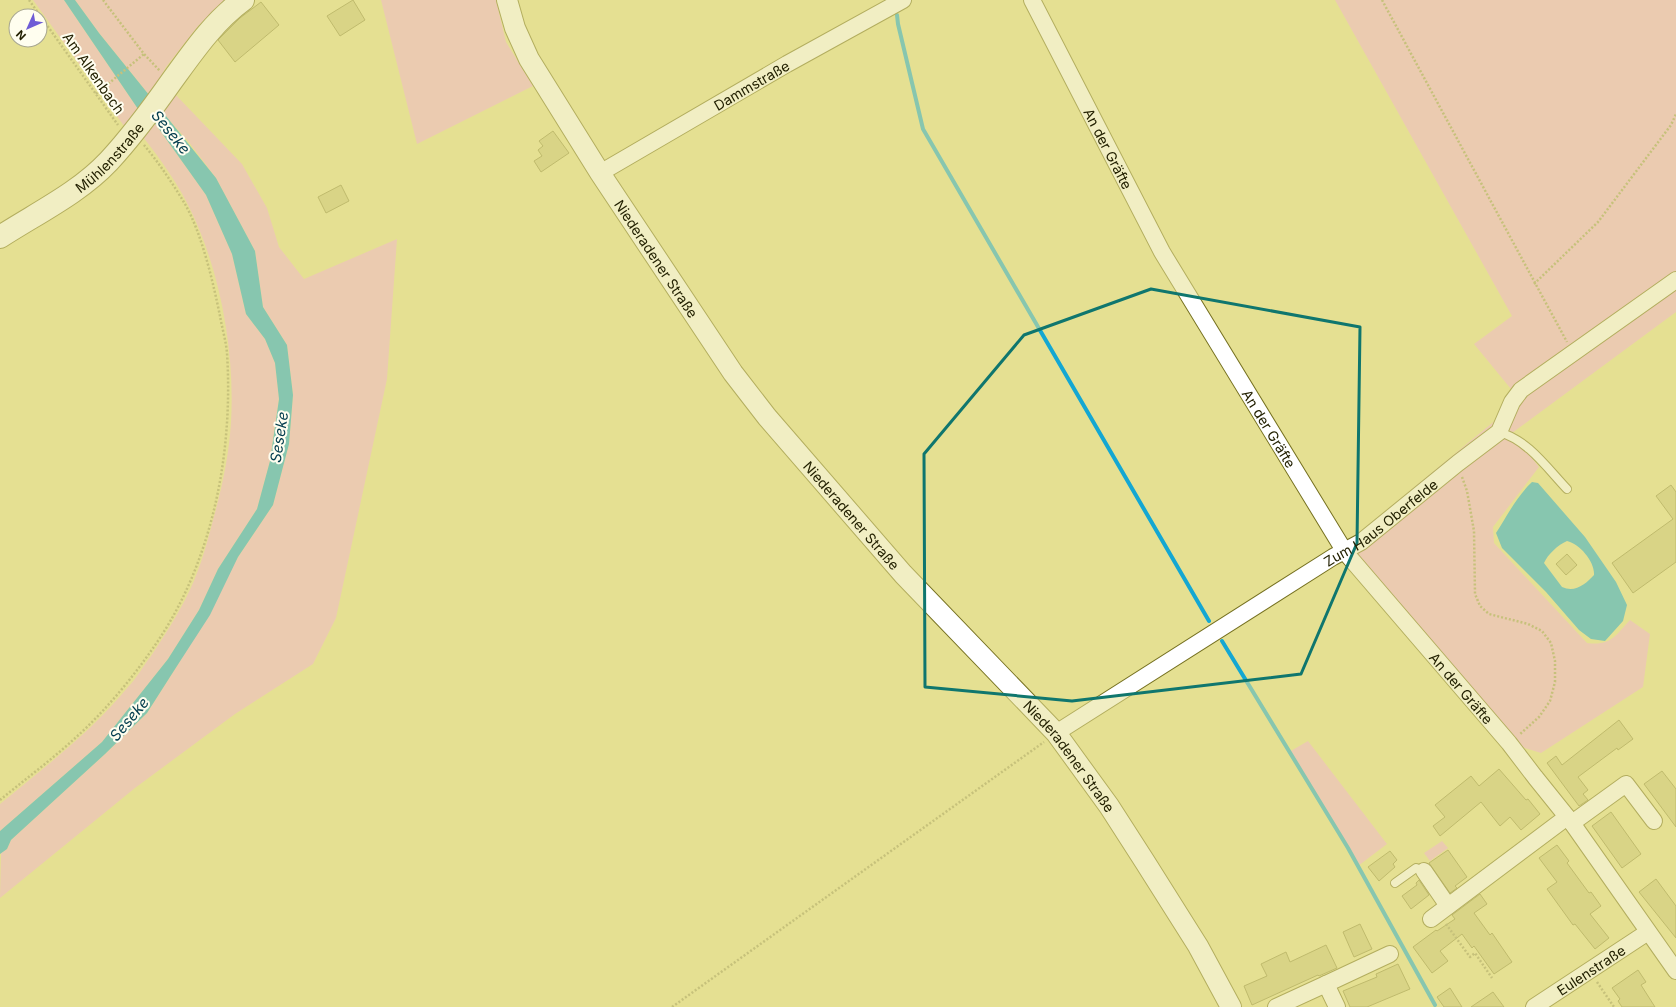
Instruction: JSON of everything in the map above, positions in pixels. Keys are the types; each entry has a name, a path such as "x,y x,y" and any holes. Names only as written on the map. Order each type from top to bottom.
{"main road":[{"name":"Mühlenstraße","path":"0,237 51,207 82,185 108,162 160,98 212,27 231,8 243,0"}],"street":[{"name":"Niederadener Straße","path":"507,0 515,28 529,59 600,173 728,367 767,417 904,574 1056,733 1109,806 1145,862 1198,946 1231,1007"},
{"name":"Dammstraße","path":"600,173 787,64 903,0"},
{"name":"An der Gräfte","path":"1032,0 1162,252 1345,552 1509,744 1569,820 1648,932 1671,955 1676,971"},
{"name":"Zum Haus Oberfelde","path":"1056,733 1333,557 1345,552 1361,542 1458,463 1499,432 1512,402 1521,390 1676,280"},
{"path":"1424,871 1440,911 1569,820 1626,784 1654,821"},
{"name":"Eulenstraße","path":"1534,1007 1648,932"},
{"path":"1276,1007 1390,954"},
{"path":"1326,984 1337,1007"}],"lane":[{"path":"1499,432 1512,437 1532,451 1567,489"},
{"path":"1395,883 1416,868 1424,871"}],"path":[{"name":"Am Alkenbach","path":"29,0 119,126 136,129"},
{"path":"96,94 144,54 103,0"},
{"path":"1382,0 1534,284 1573,353"},
{"path":"1534,284 1598,222 1671,125 1676,114"},
{"path":"0,800 73,740 104,709 132,675 165,630 183,597 197,566 208,532 219,484 227,432 227,352 214,289 200,241 185,205 153,157"},
{"path":"1458,463 1467,491 1474,531 1475,594 1480,606 1489,614 1528,624 1542,631 1551,643 1555,661 1555,682 1550,701 1539,717 1522,733"},
{"path":"672,1007 1056,733"},
{"path":"1440,911 1470,957 1475,953 1492,978"},
{"path":"1589,970 1614,1007"}],"highlighted area":[{"path":"1151,289 1360,327 1357,543 1301,674 1072,701 925,687 924,454 1024,335"}],"shaded area":[{"path":"33,0 64,0 138,109 124,126 48,21 48,8 39,8"},
{"path":"75,0 226,0 198,26 166,67 150,96 99,33"},
{"path":"381,0 496,0 506,42 533,86 417,144"},
{"path":"1335,0 1676,0 1676,312 1512,433 1539,467 1493,527 1494,543 1587,643 1602,643 1612,639 1630,620 1650,634 1643,687 1541,753 1509,743 1343,546 1520,400 1474,344 1512,316"},
{"path":"174,93 242,164 267,208 279,247 304,279 397,239 387,379 336,618 313,664 235,714 135,788 0,898 1,853 7,849 11,840 105,754 147,713 177,666 238,557 273,505 289,444 293,395 287,345 263,307 255,251 216,178 188,141 162,112"},
{"path":"154,122 206,195 232,254 246,314 265,339 275,363 279,398 270,461 257,509 218,569 199,610 168,659 102,742 0,831 0,804 51,763 99,719 134,680 160,642 190,591 198,571 208,541 222,484 230,434 232,396 231,369 224,314 210,261 191,211 169,173 143,137"},
{"path":"1308,741 1387,844 1358,866 1289,752"},
{"path":"1442,841 1448,848 1430,861 1424,853"}],"water":[{"name":"Seseke","path":"64,0 75,0 99,33 216,178 255,251 263,307 287,345 293,395 289,444 273,505 238,557 210,615 147,713 105,754 11,840 7,849 0,854 0,831 102,742 168,659 199,610 218,569 257,509 270,461 279,399 275,363 265,339 246,314 232,254 206,195 154,122 138,109"},
{"path":"1532,482 1538,483 1585,537 1616,582 1627,605 1623,621 1605,641 1591,639 1579,630 1546,592 1502,548 1496,533 1517,500","holes":["1567,541 1586,554 1594,570 1594,575 1580,587 1567,589 1562,587 1544,563 1551,553 1560,545"]}],"building":[{"path":"353,0 365,20 340,36 327,16"},
{"path":"261,2 279,25 235,62 218,40 240,18"},
{"path":"553,131 569,153 541,172 534,161 542,156 538,150 543,146 539,141"},
{"path":"341,185 349,201 326,213 318,197"},
{"path":"1671,485 1676,492 1676,562 1633,593 1612,563 1673,519 1656,496"},
{"path":"1567,554 1577,565 1566,575 1556,564"},
{"path":"1619,720 1633,739 1618,750 1617,748 1578,777 1588,790 1583,794 1588,800 1579,806 1547,763 1556,756 1562,765"},
{"path":"1499,769 1526,800 1528,799 1540,814 1521,830 1510,817 1500,826 1481,802 1440,836 1433,826 1445,817 1435,805 1471,776 1479,786"},
{"path":"1662,771 1676,789 1676,827 1644,784"},
{"path":"1611,812 1641,854 1622,868 1592,826"},
{"path":"1557,845 1569,861 1567,863 1589,893 1591,892 1601,906 1590,914 1609,938 1595,949 1575,924 1573,925 1547,889 1557,882 1539,858"},
{"path":"1448,850 1467,877 1455,886 1457,888 1450,893 1429,863"},
{"path":"1390,851 1397,860 1393,864 1395,867 1379,881 1368,867"},
{"path":"1656,879 1676,906 1676,938 1639,892"},
{"path":"1419,880 1429,895 1411,909 1402,896 1417,885 1416,883"},
{"path":"1480,894 1487,904 1474,913 1490,935 1492,933 1512,962 1494,974 1474,946 1472,948 1462,934 1440,951 1448,961 1432,973 1413,947 1436,930 1437,931 1455,919 1452,915"},
{"path":"1360,924 1372,949 1354,957 1343,932"},
{"path":"1326,945 1337,968 1252,1005 1244,986 1267,976 1261,964 1286,952 1290,962"},
{"path":"1398,964 1410,989 1367,1007 1350,1007 1343,991 1377,977 1376,974"},
{"path":"1638,970 1646,982 1641,985 1655,1007 1622,1007 1618,1001 1620,999 1612,988"},
{"path":"1450,988 1462,1007 1444,1007 1437,997"},
{"path":"1493,992 1504,1007 1471,1007"}],"waterway":[{"path":"897,15 923,129 1209,621"},
{"path":"1222,641 1348,848 1435,1005"}]}
